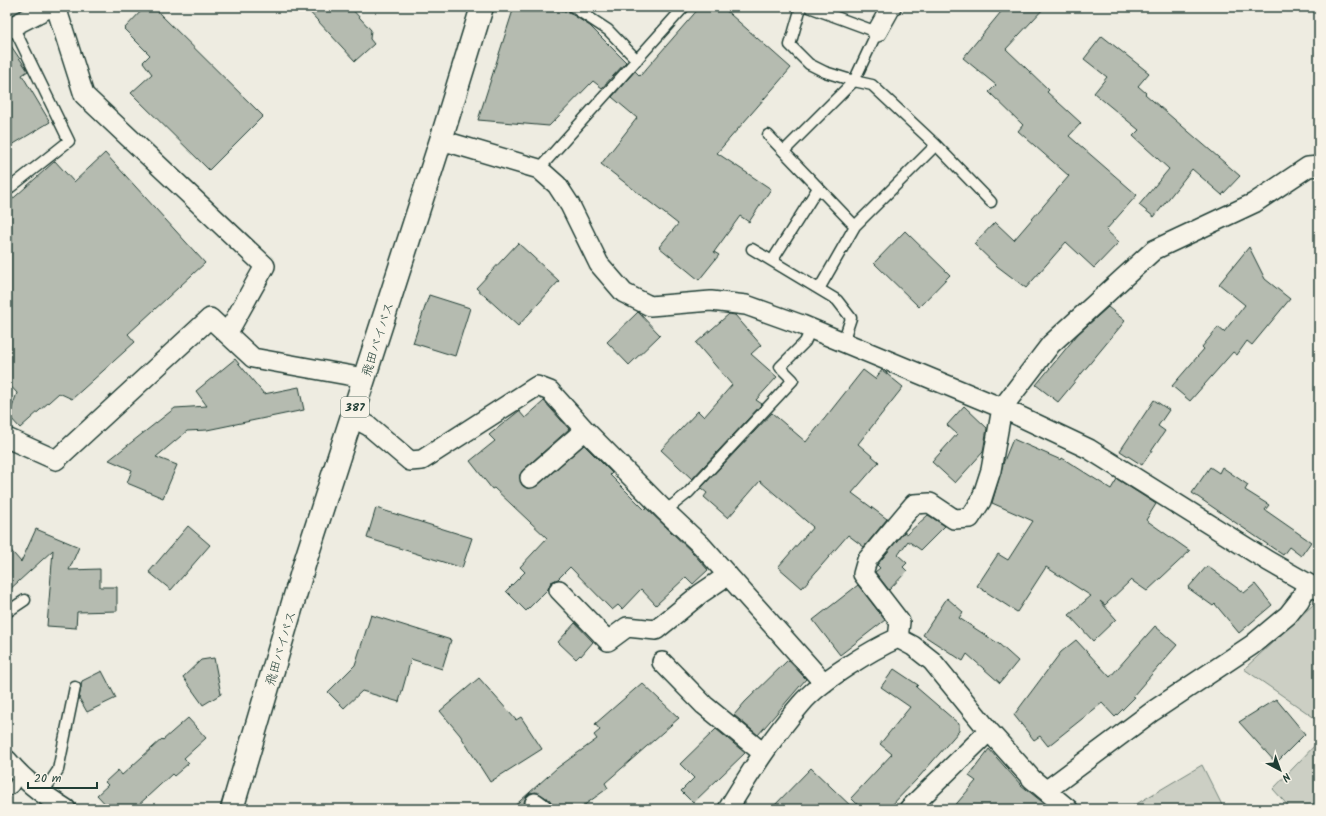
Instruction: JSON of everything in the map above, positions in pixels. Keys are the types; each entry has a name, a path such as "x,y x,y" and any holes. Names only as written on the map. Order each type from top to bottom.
{"highway":[{"name":"飛田バイパス","path":"232,809 305,562 441,140 482,7"}],"street":[{"path":"10,28 50,7"},
{"path":"56,7 84,95 265,266 227,334"},
{"path":"877,32 892,7"},
{"path":"441,140 539,169 557,185 570,205 599,264 624,294 650,306 711,301 746,305 811,329 1002,408 1089,449 1268,561 1314,587 1299,601 1288,616 1252,645 1153,711 1047,790"},
{"path":"898,638 900,622 863,574 867,560 914,504 930,503 954,519 970,518 981,501 991,470 1002,408 1052,344 1154,250 1254,203 1308,167 1319,166"},
{"path":"7,438 56,460 210,318 253,358 364,378"},
{"path":"352,417 369,426 410,461 422,460 537,386 550,391 585,430 701,545 824,683"},
{"path":"530,478 585,430"},
{"path":"559,590 608,641 627,627 656,630 700,594 728,575"},
{"path":"728,809 763,753 801,703 824,683 884,644 898,638"},
{"path":"898,638 913,646 932,661 989,731 1032,779 1068,809"},
{"path":"662,662 704,705 763,753"},
{"path":"910,809 989,731"},
{"path":"7,760 20,776 42,794 66,809"}],"lane":[{"path":"573,7 608,30 636,60"},
{"path":"539,169 684,7"},
{"path":"801,7 790,45 809,64 825,72 872,85 936,145 991,202"},
{"path":"784,151 854,81 877,32 809,7"},
{"path":"7,190 69,141 10,28"},
{"path":"768,135 855,226"},
{"path":"819,289 855,226 936,145"},
{"path":"772,261 818,188"},
{"path":"752,250 837,300 851,318 843,342"},
{"path":"665,510 688,493 793,380 780,367 805,342 811,329"},
{"path":"7,612 25,600"},
{"path":"42,794 58,770 74,686"},
{"path":"7,791 13,786 20,776"}],"shaded area":[{"path":"1316,602 1319,604 1319,721 1244,669"},
{"path":"1319,741 1319,809 1291,809 1273,789"},
{"path":"1202,765 1224,809 1128,809"}],"building":[{"path":"145,7 153,7 263,116 209,170 131,93 152,74 143,62 150,55 124,29"},
{"path":"305,7 350,7 371,30 370,39 374,44 355,61"},
{"path":"514,7 555,7 573,15 590,26 626,62 602,88 593,81 549,126 478,120"},
{"path":"700,7 722,7 791,68 717,153 771,189 749,222 740,216 714,252 719,255 699,280 659,247 678,224 601,164 637,118 612,97 635,71 640,76"},
{"path":"1005,7 1045,7 1006,49 1049,90 1047,92 1081,123 1069,136 1137,195 1106,230 1119,242 1094,268 1066,242 1026,288 997,266 974,244 995,222 1014,240 1069,176 1018,131 1023,125 989,92 996,85 963,58"},
{"path":"1102,36 1149,73 1138,86 1146,93 1145,94 1240,176 1222,195 1192,169 1154,217 1139,205 1169,169 1133,136 1139,130 1094,93 1107,77 1084,59"},
{"path":"7,40 28,71 22,75 50,122 7,148"},
{"path":"105,153 205,263 128,334 135,342 72,399 59,393 20,428 9,416 17,393 7,382 7,204 55,161 74,182"},
{"path":"905,231 950,275 919,307 874,263"},
{"path":"518,243 559,281 518,326 476,288"},
{"path":"1249,247 1265,279 1290,299 1252,345 1247,341 1237,355 1233,352 1190,401 1172,386 1204,349 1202,347 1218,327 1224,332 1245,305 1219,284"},
{"path":"429,295 470,308 455,356 413,343"},
{"path":"1108,307 1125,321 1058,402 1036,385 1078,334"},
{"path":"638,312 660,335 629,365 607,342"},
{"path":"729,314 735,315 761,345 751,354 777,377 756,400 762,404 692,479 661,450 698,411 704,417 732,385 696,343"},
{"path":"235,359 264,394 299,387 304,410 207,430 187,431 156,457 177,465 163,498 127,483 132,470 109,460 175,408 207,406 196,391"},
{"path":"863,370 875,379 882,370 903,387 858,444 879,462 852,493 887,519 864,547 848,535 802,588 778,567 813,527 760,481 728,518 704,497 707,493 701,488 772,413 806,442"},
{"path":"1154,400 1169,410 1158,426 1165,431 1142,465 1120,451"},
{"path":"544,401 569,429 523,470 520,475 522,485 527,488 537,486 584,445 612,473 610,475 645,510 646,508 693,553 708,570 693,584 686,577 656,605 641,589 622,609 618,605 612,610 570,567 558,579 551,582 548,589 526,611 506,591 525,572 520,567 547,538 494,488 492,489 470,461 495,441 489,435 519,411 525,418"},
{"path":"964,406 987,428 983,452 955,483 932,462 957,434 947,425"},
{"path":"1013,439 1061,460 1062,458 1111,489 1117,479 1156,504 1146,520 1190,551 1147,591 1131,580 1105,605 1100,601 1116,619 1093,641 1069,615 1091,596 1046,567 1017,612 977,586 998,554 1008,560 1033,521 992,503 1004,461"},
{"path":"1210,467 1219,473 1222,467 1248,485 1245,490 1269,505 1265,510 1311,542 1301,556 1289,547 1283,555 1192,493"},
{"path":"376,508 472,538 462,568 367,538"},
{"path":"928,515 945,526 921,550 908,541 898,555 907,563 903,567 907,571 889,590 875,572 880,568 877,565 904,532 907,534"},
{"path":"188,526 210,545 171,590 149,572"},
{"path":"36,529 79,547 69,570 100,569 100,587 117,587 117,611 77,612 76,628 47,626 53,550 7,592 7,546 21,562"},
{"path":"1207,566 1244,593 1255,584 1272,605 1239,633 1215,604 1213,606 1188,588"},
{"path":"858,585 885,620 840,655 813,620"},
{"path":"947,598 963,612 959,618 999,644 1018,661 1000,683 967,654 963,661 923,635"},
{"path":"371,615 451,640 442,669 411,659 399,702 362,691 344,708 328,692 355,665"},
{"path":"575,623 593,642 581,656 580,655 576,659 558,642"},
{"path":"1155,626 1177,645 1133,696 1135,697 1115,717 1102,703 1048,746 1040,736 1034,740 1014,715 1061,652 1076,640 1110,677"},
{"path":"214,658 221,694 203,705 183,677 201,660"},
{"path":"788,660 806,679 758,735 734,715 745,702"},
{"path":"894,669 918,685 916,687 959,724 959,731 919,777 888,809 862,809 851,798 892,754 880,744 910,707 881,687"},
{"path":"102,671 116,698 87,712 79,698 82,681"},
{"path":"479,678 516,720 521,717 542,749 490,782 460,735 440,711"},
{"path":"642,683 679,718 605,783 608,788 579,809 554,809 550,800 536,792 530,793 526,797 524,802 526,809 511,809 557,768 597,739 594,735 600,730 595,724"},
{"path":"1276,699 1305,734 1276,763 1239,722"},
{"path":"188,718 206,738 184,758 189,763 174,776 172,774 134,809 110,809 97,795 108,785 105,782 118,770 122,775"},
{"path":"716,729 745,753 693,803 681,791 694,778 680,764"},
{"path":"989,749 1021,785 1051,809 952,809 976,781 969,776"},
{"path":"811,768 854,809 771,809"}]}
